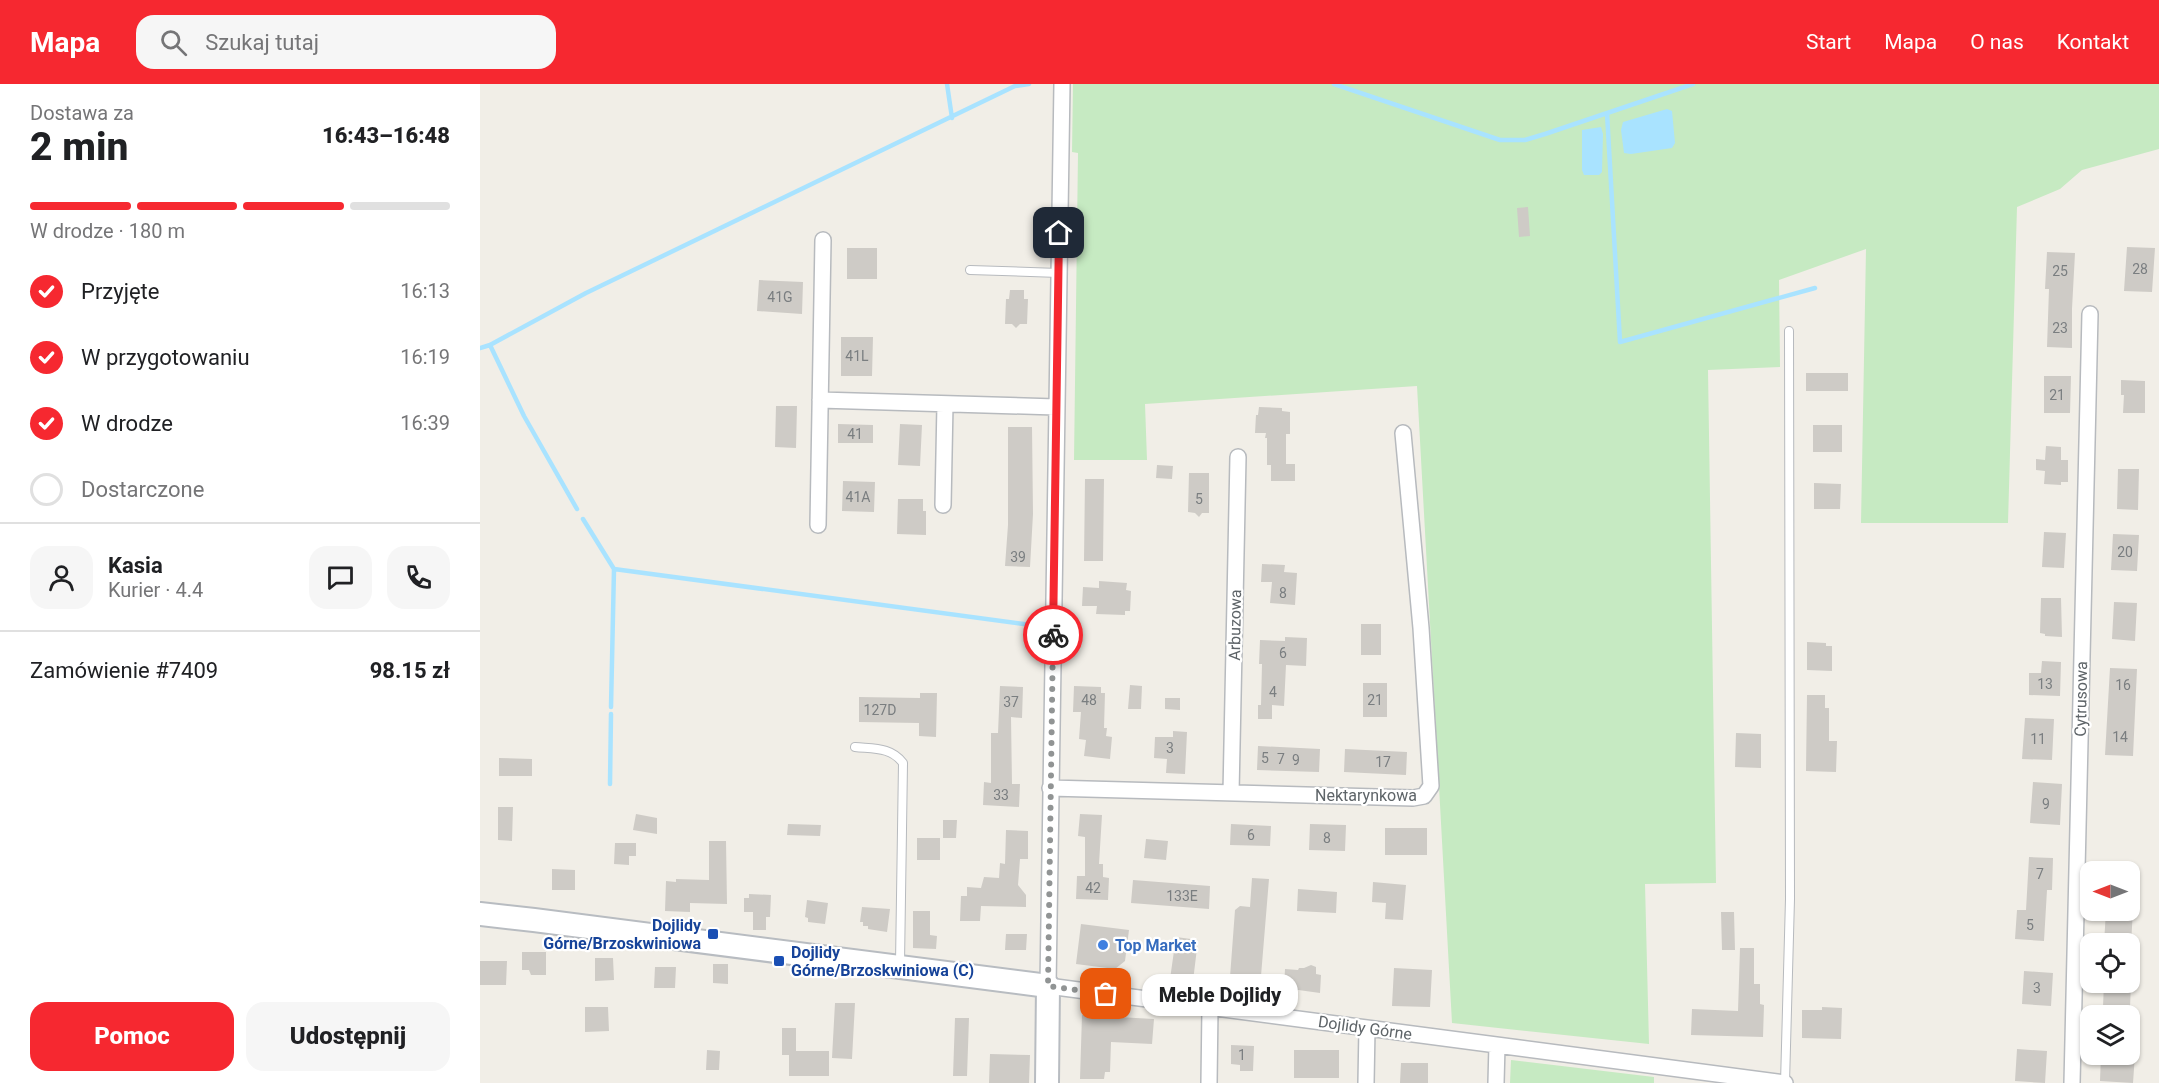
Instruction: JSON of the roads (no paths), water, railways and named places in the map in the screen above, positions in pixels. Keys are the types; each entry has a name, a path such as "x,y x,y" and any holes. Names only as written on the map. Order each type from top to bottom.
{"street":[{"path":"1047,1083 1062,84"},
{"path":"818,525 823,240"},
{"name":"Cytrusowa","path":"2072,1083 2090,314"},
{"path":"820,400 1056,407"},
{"path":"943,505 945,404"},
{"name":"Nektarynkowa","path":"1050,788 1413,798 1424,796 1431,786 1421,628 1403,433"},
{"name":"Arbuzowa","path":"1231,793 1238,457"},
{"name":"Dojlidy Górne","path":"480,914 1497,1045 1731,1079 1785,1083"},
{"path":"1209,1083 1210,1008"},
{"path":"1366,1083 1367,1028"},
{"path":"1496,1083 1497,1045"}],"lane":[{"path":"970,270 1059,273"},
{"path":"1785,1083 1790,899 1790,331"},
{"path":"855,747 896,754 903,763 900,967"}],"water":[{"path":"1667,109 1672,111 1675,143 1672,148 1624,153 1621,130 1623,122"},
{"path":"1601,127 1603,134 1602,172 1599,175 1584,175 1582,130"}],"waterway":[{"path":"947,84 952,118"},
{"path":"480,348 490,345 586,293 1015,86 1029,84"},
{"path":"1334,84 1500,140 1525,140 1693,84"},
{"path":"1607,113 1620,342 1815,288"},
{"path":"490,345 524,416 577,509"},
{"path":"583,519 614,569 1039,626"},
{"path":"611,707 614,569"},
{"path":"1063,629 1069,630"},
{"path":"610,784 611,714"}],"place":[{"name":"Dojlidy Górne/Brzoskwiniowa","path":"713,934"},
{"name":"Top Market","path":"1103,945"},
{"name":"Dojlidy Górne/Brzoskwiniowa (C)","path":"779,961"},
{"name":"Meble Dojlidy","path":"1106,994"}]}
